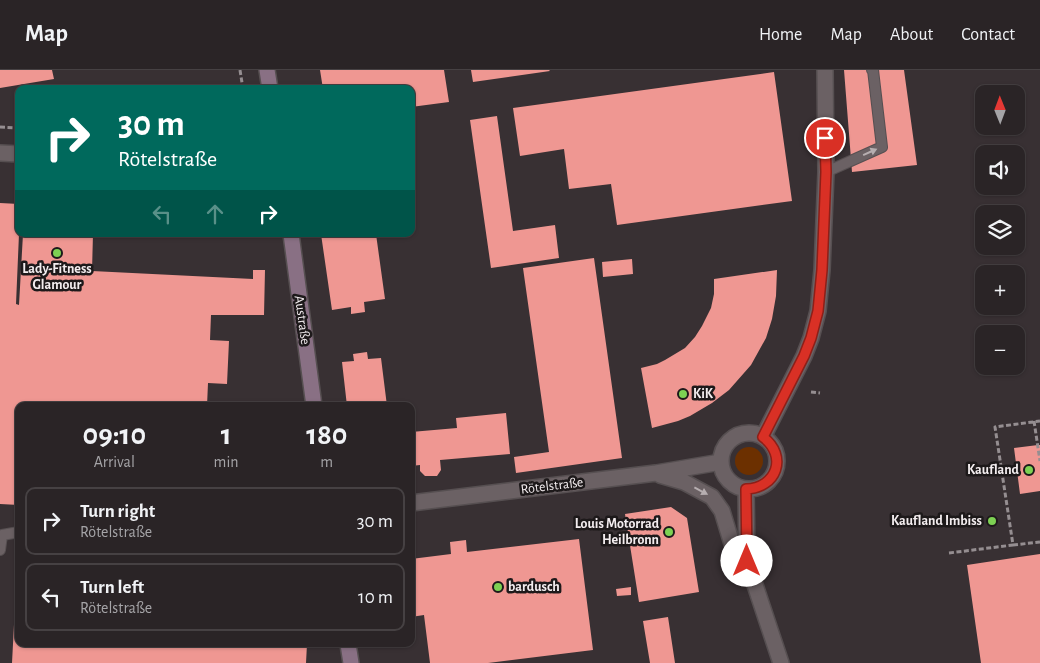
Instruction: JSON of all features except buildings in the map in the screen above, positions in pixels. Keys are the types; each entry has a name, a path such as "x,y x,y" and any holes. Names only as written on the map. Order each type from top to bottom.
{"main road":[{"path":"267,70 269,85"},
{"name":"Austraße","path":"291,237 313,402"},
{"path":"348,647 351,663"}],"street":[{"path":"763,437 804,356 818,311 822,270 826,172 825,70"},
{"path":"0,153 15,154"},
{"path":"746,434 755,434 763,437 772,446 777,458 774,473 763,485 755,488 746,489 732,483 726,477 721,462 726,446 731,440 746,434"},
{"name":"Rötelstraße","path":"415,502 656,474 721,462"},
{"name":"Rötelstraße","path":"656,474 684,482 712,497 722,511 732,544 747,561"},
{"path":"746,489 747,561 781,663"},
{"name":"Rötelstraße","path":"415,496 443,499"},
{"name":"Rötelstraße","path":"415,507 443,499"}],"lane":[{"path":"826,172 882,147 872,70"},
{"path":"0,550 2,535 15,533"}],"path":[{"path":"240,70 242,85"},
{"path":"0,127 15,128"},
{"path":"811,392 820,393"},
{"path":"1013,545 995,426 1040,421"},
{"path":"1034,422 1040,461"},
{"path":"949,553 1040,542"}],"shaded area":[{"path":"749,447 759,451 763,461 759,471 749,475 739,471 735,461 739,451"}],"place":[{"name":"Lady-Fitness Glamour","path":"57,253"},
{"name":"KiK","path":"683,394"},
{"name":"Kaufland","path":"1029,470"},
{"name":"Kaufland Imbiss","path":"992,521"},
{"name":"Louis Motorrad Heilbronn","path":"669,532"},
{"name":"bardusch","path":"498,587"}],"route":[{"path":"747,561 746,489 763,485 774,473 777,458 772,446 763,437 804,356 818,311 822,270 826,172 825,138"}]}
